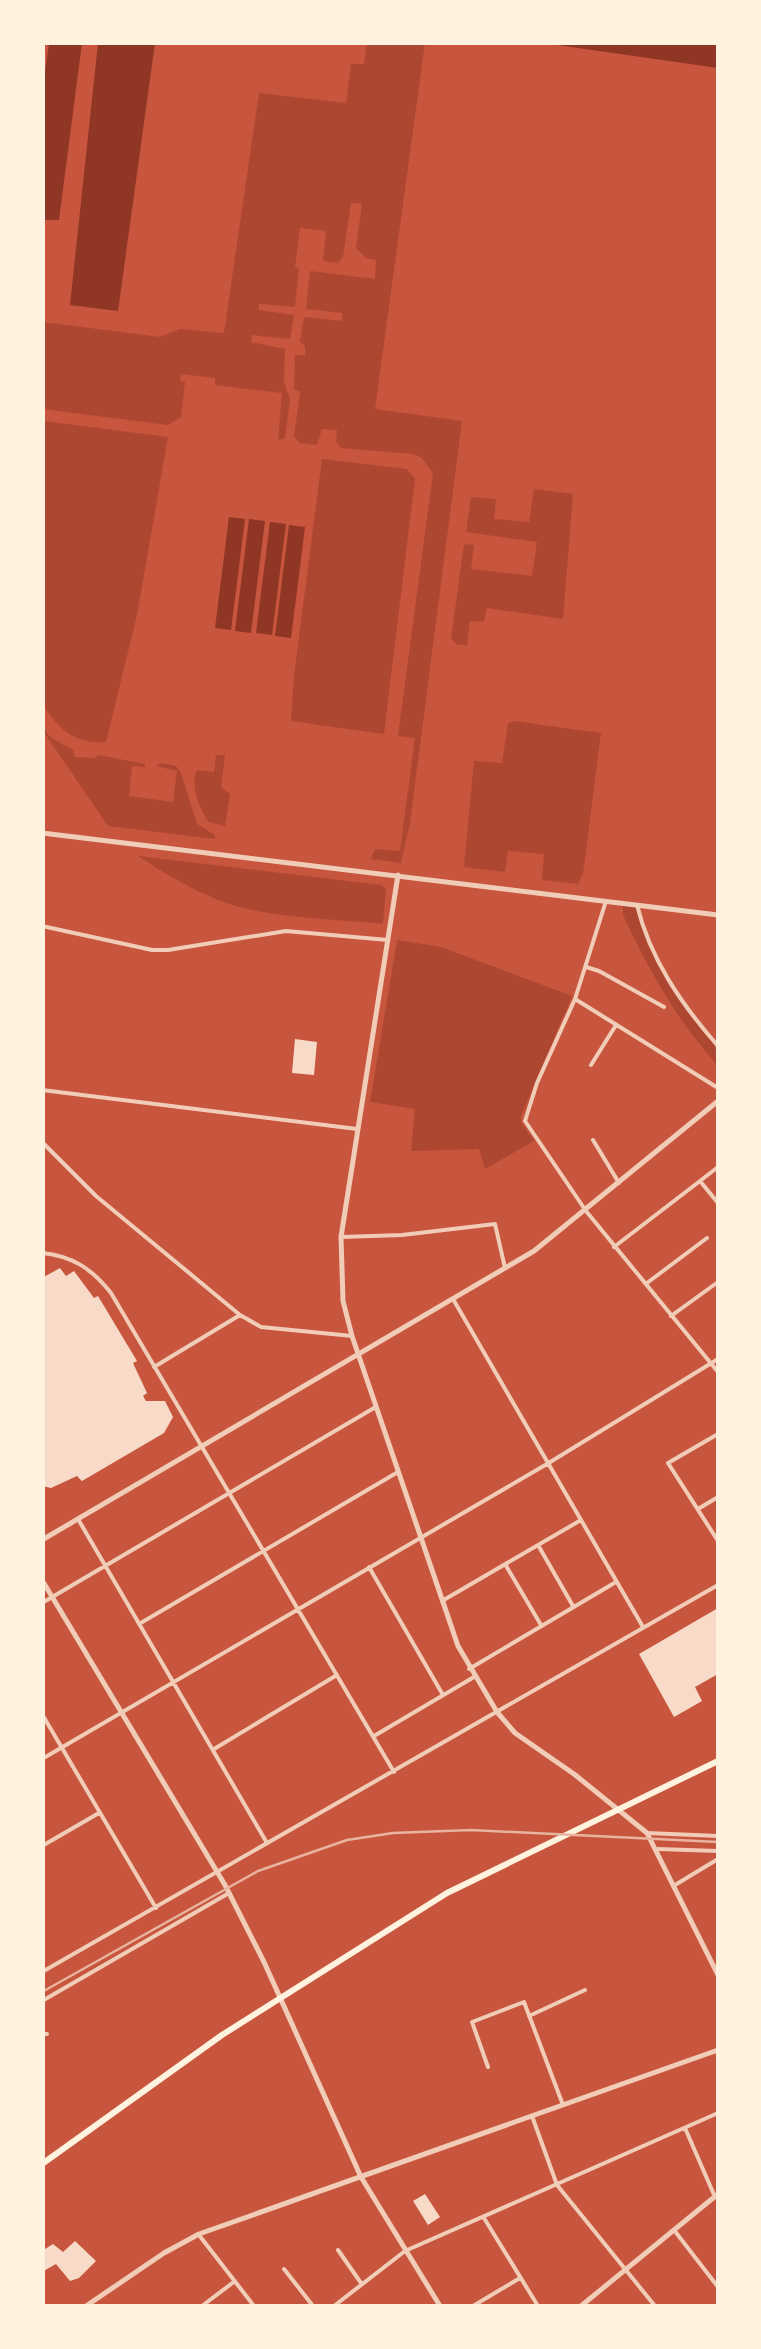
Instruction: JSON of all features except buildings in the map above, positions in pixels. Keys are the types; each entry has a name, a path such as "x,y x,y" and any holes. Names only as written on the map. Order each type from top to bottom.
{"main road":[{"path":"42,2164 280,1998 447,1893 718,1761"}],"street":[{"path":"42,832 718,915"},
{"path":"398,874 341,1237 344,1301 352,1336 469,1669 515,1733 648,1833 718,1975"},
{"path":"606,901 576,1000 537,1083 525,1121 614,1247 718,1372"},
{"path":"637,905 647,940 673,986 718,1046"},
{"path":"42,926 168,950 286,931 388,940"},
{"path":"586,968 599,971 664,1007"},
{"path":"576,1000 718,1088"},
{"path":"591,1065 616,1025"},
{"path":"42,1090 357,1129"},
{"path":"42,1540 534,1251 718,1101"},
{"path":"593,1140 619,1183"},
{"path":"42,1142 45,1151 96,1196 240,1315 261,1326 352,1336"},
{"path":"614,1247 718,1167"},
{"path":"700,1181 718,1204"},
{"path":"341,1237 494,1224 505,1268"},
{"path":"645,1284 707,1238"},
{"path":"42,1253 73,1259 91,1270 111,1293 394,1772"},
{"path":"671,1316 718,1282"},
{"path":"452,1299 643,1627"},
{"path":"154,1366 240,1315"},
{"path":"42,1759 718,1360"},
{"path":"42,1603 376,1407"},
{"path":"718,1434 668,1463 718,1540"},
{"path":"139,1624 398,1472"},
{"path":"698,1509 718,1496"},
{"path":"78,1519 268,1844"},
{"path":"442,1601 581,1520"},
{"path":"538,1545 574,1607"},
{"path":"505,1564 542,1626"},
{"path":"368,1566 444,1695"},
{"path":"42,1580 229,1894 361,2177 440,2306"},
{"path":"469,1669 616,1582"},
{"path":"42,1972 718,1585"},
{"path":"214,1748 337,1675"},
{"path":"374,1736 474,1677"},
{"path":"42,1714 156,1909"},
{"path":"42,1846 100,1813"},
{"path":"648,1833 718,1836"},
{"path":"658,1849 718,1851"},
{"path":"675,1885 718,1859"},
{"path":"42,2000 229,1894"},
{"path":"529,2016 585,1990"},
{"path":"488,2066 472,2022 524,2002 563,2105"},
{"path":"86,2306 199,2234 718,2050"},
{"path":"334,2306 406,2252 718,2113"},
{"path":"532,2116 557,2186 656,2306"},
{"path":"581,2306 715,2199 685,2128"},
{"path":"484,2218 538,2306"},
{"path":"674,2230 718,2287"},
{"path":"199,2234 254,2306"},
{"path":"338,2250 362,2285"},
{"path":"284,2269 313,2306"},
{"path":"473,2306 520,2278"},
{"path":"202,2306 234,2281"}],"shaded area":[{"path":"367,42 425,43 375,409 462,421 410,823 401,863 371,859 375,849 400,851 415,738 398,736 433,473 422,458 413,454 341,448 336,442 337,430 322,429 317,445 300,443 294,436 300,392 294,389 295,355 305,355 300,341 304,317 342,321 342,313 306,309 310,271 375,279 376,260 366,258 356,248 362,204 351,203 343,257 338,263 323,261 326,231 300,228 295,307 259,304 259,310 294,315 290,339 252,335 251,342 285,349 284,382 290,399 285,438 278,440 282,393 215,385 215,378 181,374 180,381 185,382 181,417 168,425 42,409 43,322 160,337 180,329 224,333 259,93 346,103 351,64 364,64"},
{"path":"49,43 82,43 59,220 43,220 42,94"},
{"path":"98,43 155,43 118,311 70,305"},
{"path":"543,43 718,43 718,68"},
{"path":"43,421 168,437 137,615 106,742 86,741 69,734 43,704"},
{"path":"322,459 407,469 415,479 384,734 291,721"},
{"path":"534,489 573,494 563,619 487,608 484,622 470,621 467,645 458,645 451,639 464,544 474,545 471,569 532,576 537,542 466,532 471,497 496,499 494,519 529,522"},
{"path":"229,517 245,519 231,630 215,628"},
{"path":"249,519 265,521 251,633 235,631"},
{"path":"270,522 286,524 272,635 256,633"},
{"path":"289,525 305,527 291,638 275,636"},
{"path":"514,721 601,733 583,874 578,884 542,880 544,854 508,851 505,872 464,867 474,761 502,763 508,724"},
{"path":"42,726 50,737 73,750 75,757 98,755 145,764 132,766 129,796 173,802 177,771 156,766 176,766 197,824 215,835 215,839 108,826"},
{"path":"216,755 225,755 221,787 230,794 225,826 209,822 195,790 197,770 214,772"},
{"path":"138,856 381,885 386,889 383,924 279,915 239,907 210,897"},
{"path":"623,903 637,905 656,956 713,1043 718,1066 654,976 623,915"},
{"path":"397,940 441,947 572,996 521,1116 534,1141 485,1169 479,1149 411,1151 415,1109 370,1102"}],"railway":[{"path":"42,1992 258,1871 347,1840 393,1833 471,1830 718,1842"}]}
